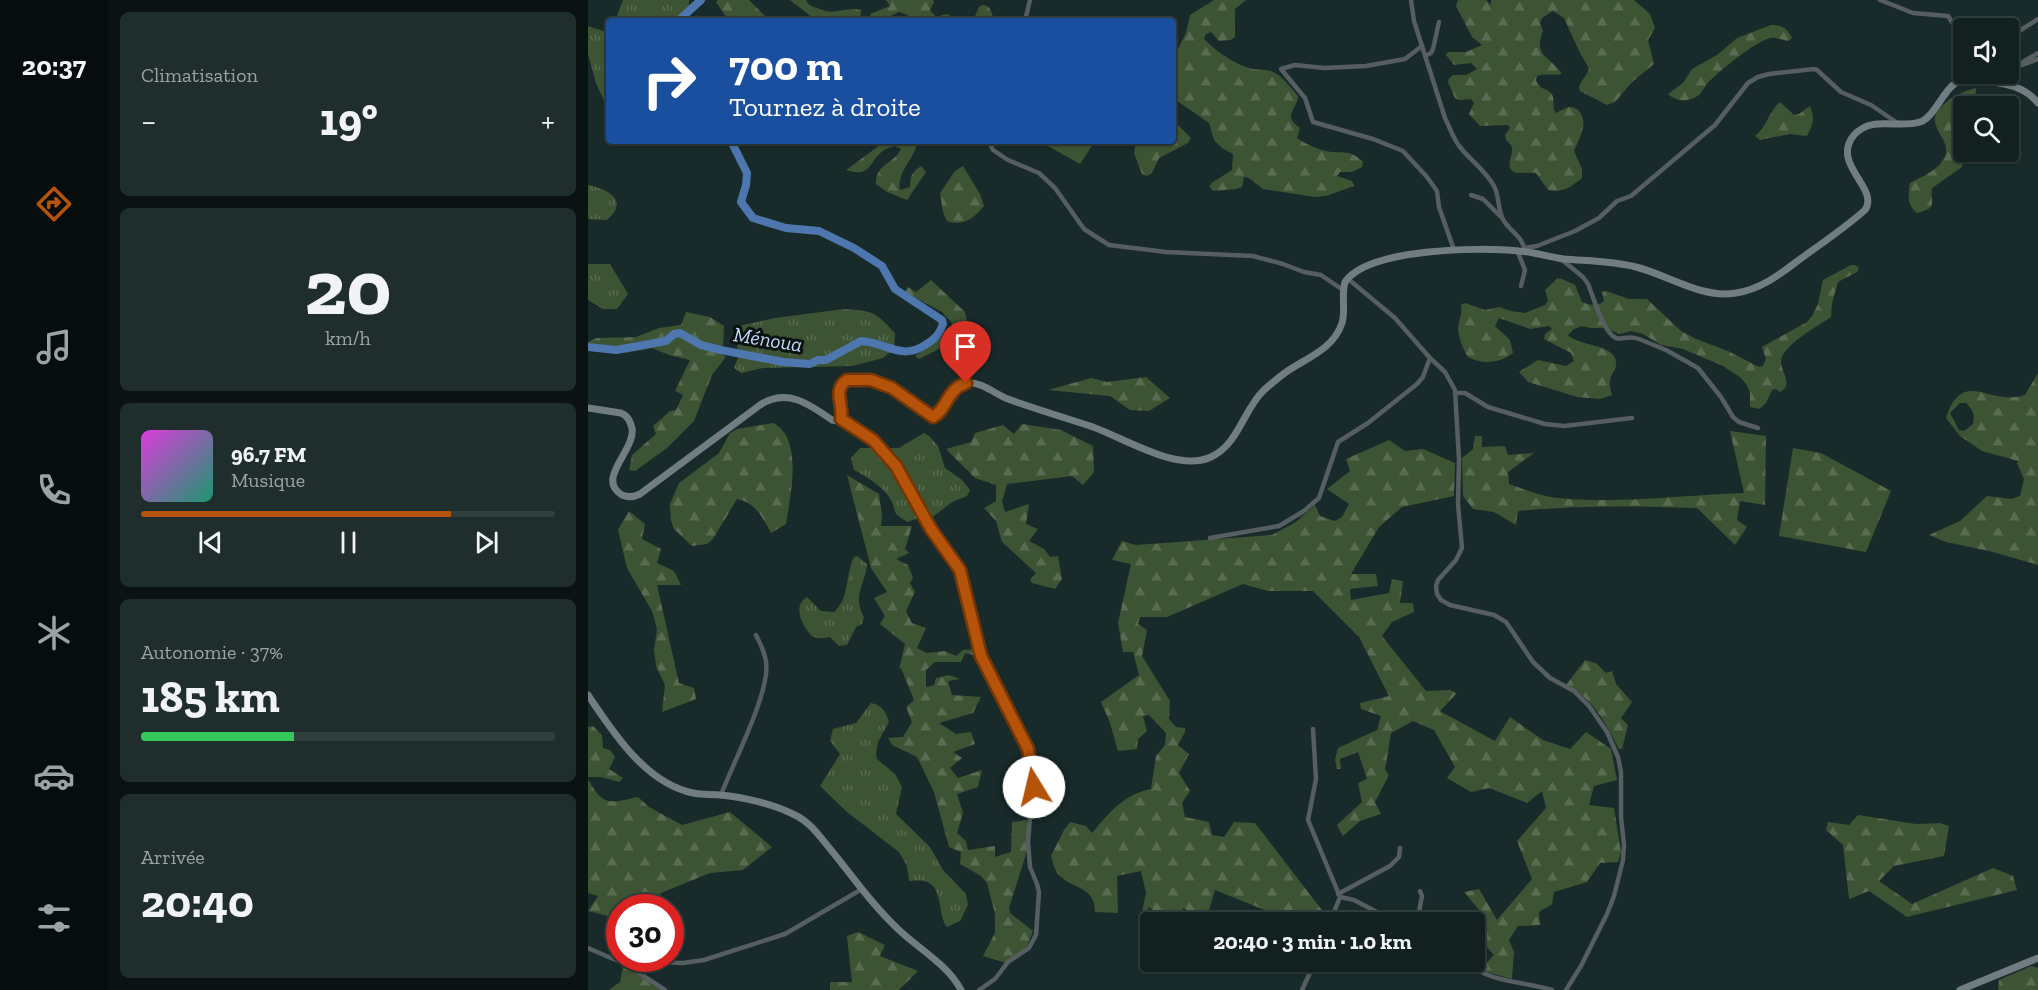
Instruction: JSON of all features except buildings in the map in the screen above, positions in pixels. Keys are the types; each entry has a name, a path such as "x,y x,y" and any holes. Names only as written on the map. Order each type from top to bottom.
{"street":[{"path":"1026,18 1030,0"},
{"path":"1411,0 1414,21 1445,118 1460,148 1482,169 1493,185 1501,217"},
{"path":"1880,0 1913,13 1948,16 1953,24"},
{"path":"2019,31 2038,19"},
{"path":"1425,56 1433,49 1439,22"},
{"path":"1422,46 1405,59 1366,66 1324,68 1295,64 1281,69 1305,98 1313,122 1373,139 1402,151 1427,177 1437,191 1439,207 1454,250"},
{"path":"2019,65 2038,53"},
{"path":"2019,67 2038,59"},
{"path":"1522,250 1575,231 1599,218 1617,201 1631,196 1708,132 1748,83 1758,77 1818,70 1841,92 1870,105 1896,123"},
{"path":"841,419 840,387 843,382 850,379 871,380 892,388 933,417 956,388 966,383 973,383 988,388 1002,397 1092,427 1156,454 1185,460 1203,459 1218,453 1234,437 1250,406 1271,383 1330,343 1343,320 1343,290 1347,278 1356,271 1385,261 1428,252 1522,250 1560,258 1634,266 1714,292 1735,293 1756,288 1777,276 1865,210 1869,202 1867,193 1850,164 1848,153 1854,135 1869,125 1914,123 1923,120 1954,84"},
{"path":"2001,84 2018,88 2038,103"},
{"path":"990,144 993,150 1018,165 1039,173 1055,188 1084,229 1109,245 1166,252 1253,256 1321,275 1343,290"},
{"path":"1471,195 1483,199 1519,237 1525,270 1521,286"},
{"path":"1560,258 1588,284 1610,333 1619,338 1630,336 1640,339 1694,365 1704,374 1733,417 1739,422 1758,429"},
{"path":"1347,278 1395,318 1445,372 1455,393 1459,459 1458,504 1462,548 1456,560 1438,580 1437,594 1441,600 1450,605 1494,615 1506,622 1533,662 1550,678 1574,691 1589,706 1616,750 1621,772 1623,860 1614,896 1581,966 1566,990"},
{"path":"1210,538 1279,526 1312,505 1323,490 1338,441 1368,423 1418,384 1430,358"},
{"path":"1455,393 1465,393 1488,407 1545,424 1564,426 1632,418"},
{"path":"588,408 621,413 629,419 632,437 612,482 620,494 634,497 760,405 774,398 792,398 835,421 841,419"},
{"path":"841,419 873,440 890,459 931,529 955,561 966,587 981,656 1028,749 1035,793 1028,842 1030,867 1039,892 1036,935 1029,948 1008,962 995,979 979,990"},
{"path":"721,795 744,742 763,688 767,663 756,635"},
{"path":"588,695 618,739 658,777 682,790 698,794 721,795 770,806 803,819 899,930 952,976 961,990"},
{"path":"1313,729 1316,779 1308,820 1339,895 1333,912"},
{"path":"1339,895 1390,866 1399,857 1400,848"},
{"path":"684,963 714,958 785,934 862,889"},
{"path":"1419,912 1422,896 1420,891"},
{"path":"1339,895 1376,912"},
{"path":"588,948 606,956"},
{"path":"1960,990 2038,958"},
{"path":"637,972 665,990"},
{"path":"1302,990 1310,972"},
{"path":"1478,972 1491,978 1552,990"}],"green space":[{"path":"623,0 689,0 687,18 616,18"},
{"path":"718,0 749,0 767,18 727,18 716,2"},
{"path":"790,0 806,0 811,6 829,12 861,10 860,18 813,18"},
{"path":"886,0 933,0 930,10 936,17 948,15 953,18 909,18 908,15 899,12 886,18 871,18 870,14 890,6"},
{"path":"1214,0 1246,0 1235,9 1235,37 1231,40 1219,41 1211,32 1206,34 1204,39 1232,61 1252,69 1272,72 1284,80 1298,96 1291,116 1300,128 1297,138 1321,150 1350,154 1359,158 1363,162 1362,167 1352,172 1340,172 1337,176 1352,181 1354,186 1326,196 1315,197 1263,189 1249,178 1244,177 1242,187 1213,191 1209,186 1232,170 1233,154 1214,140 1209,123 1176,100 1176,53 1186,33 1190,15"},
{"path":"1458,0 1486,0 1491,5 1491,0 1634,0 1650,14 1655,28 1648,40 1654,64 1632,82 1615,102 1607,105 1580,91 1579,87 1589,68 1564,18 1553,11 1542,18 1540,23 1543,31 1540,40 1541,51 1562,74 1540,75 1536,80 1539,86 1552,95 1556,113 1567,107 1573,107 1578,110 1583,120 1582,130 1574,151 1582,169 1582,178 1570,187 1558,191 1548,190 1536,173 1519,173 1511,170 1512,147 1505,135 1510,128 1508,125 1480,126 1469,114 1474,103 1471,99 1455,98 1448,82 1449,78 1453,75 1466,75 1477,69 1471,63 1454,65 1446,55 1448,52 1466,52 1482,45 1472,37 1456,6"},
{"path":"985,5 988,7 992,18 974,18 979,7"},
{"path":"1771,25 1784,28 1792,38 1788,41 1777,38 1764,40 1736,58 1694,98 1680,100 1668,94 1683,83 1692,69 1717,55 1737,38"},
{"path":"588,26 606,32 606,105 596,83 588,54"},
{"path":"1976,88 1976,96 1956,96"},
{"path":"1953,98 1953,162 1964,162 1962,167 1932,188 1931,207 1917,213 1911,207 1909,200 1910,183 1936,168 1944,159 1946,149 1935,122 1939,110"},
{"path":"1780,102 1794,115 1810,106 1813,121 1807,136 1790,134 1760,140 1755,136"},
{"path":"1176,123 1191,138 1188,143 1159,158 1152,173 1147,176 1142,174 1134,153 1136,144 1176,144"},
{"path":"917,144 901,177 900,190 910,187 910,180 915,170 921,166 926,172 907,200 887,192 876,184 878,172 901,149 895,146 886,149 863,171 846,170 880,145"},
{"path":"1044,144 1093,144 1080,164"},
{"path":"963,166 980,194 984,206 968,220 953,223 947,221 943,212 940,193 955,171"},
{"path":"588,185 602,189 613,196 616,201 614,213 607,220 588,219"},
{"path":"588,264 610,264 628,294 617,309 603,309 588,300"},
{"path":"1851,265 1859,268 1857,272 1838,282 1831,317 1797,340 1786,351 1781,362 1786,385 1780,392 1776,389 1772,390 1766,403 1759,409 1750,407 1750,393 1747,385 1723,366 1683,349 1661,345 1643,334 1631,331 1620,334 1604,328 1582,326 1574,329 1568,335 1573,339 1603,348 1614,356 1616,365 1610,382 1612,395 1600,399 1577,397 1528,382 1519,372 1538,360 1566,366 1574,361 1571,353 1544,339 1545,334 1552,329 1549,326 1530,329 1499,318 1495,326 1510,340 1513,353 1491,362 1468,357 1461,344 1458,326 1461,305 1465,303 1485,310 1499,307 1525,313 1545,305 1548,301 1545,290 1558,278 1575,285 1582,302 1587,304 1596,305 1604,301 1602,292 1606,291 1629,299 1647,299 1681,331 1759,367 1763,366 1766,359 1762,347 1807,322 1818,304 1823,280"},
{"path":"931,280 965,312 975,354 949,344 919,359 915,356 940,338 951,335 952,323 942,312 905,292 908,287 916,292"},
{"path":"844,309 862,310 878,316 895,333 894,349 883,358 852,366 763,368 741,373 734,368 739,355 734,332 738,326 775,318"},
{"path":"686,312 710,317 724,326 720,353 726,357 712,375 694,421 667,448 635,471 629,470 632,455 656,434 653,426 670,411 676,410 683,395 675,391 690,360 652,348 625,353 611,345 588,345 588,342 597,338 636,337 659,328 681,325"},
{"path":"2038,373 2038,565 1946,542 1929,535 1960,521 1987,496 2011,499 2020,496 2024,479 2018,461 1982,451 1960,436 1946,418 1953,403 1960,394 1969,391 2012,397 2025,395","holes":["1960,403 1966,403 1973,412 1974,421 1964,431 1959,430 1950,413"]},
{"path":"1146,377 1170,398 1149,411 1130,410 1110,396 1048,390 1091,378 1107,382"},
{"path":"773,423 783,431 789,441 792,454 792,484 786,524 771,533 754,507 737,499 713,539 707,544 692,546 674,529 671,521 670,504 679,483 719,453 730,433 737,429"},
{"path":"1022,424 1061,430 1093,446 1094,472 1083,485 1072,476 1007,484 1002,501 1005,512 1029,504 1026,524 1038,529 1029,541 1044,549 1050,557 1058,556 1062,579 1055,589 1032,583 1030,579 1036,573 1002,542 996,521 984,508 996,501 996,485 975,478 946,449 971,442 975,433 1003,425 1014,434"},
{"path":"1730,431 1766,436 1765,505 1740,501 1737,520 1747,527 1735,545 1697,508 1608,506 1518,511 1516,525 1494,512 1473,509 1463,496 1462,458 1473,449 1475,436 1482,436 1482,447 1505,446 1508,455 1534,453 1508,472 1509,484 1546,496 1604,500 1744,493"},
{"path":"924,433 938,446 945,468 962,480 970,490 967,496 952,502 930,519 918,518 908,522 897,514 884,490 854,470 851,458 860,448 899,448"},
{"path":"1389,440 1405,451 1423,449 1455,463 1454,496 1402,507 1379,527 1351,574 1376,574 1378,586 1350,589 1351,600 1389,593 1392,579 1403,581 1400,603 1413,603 1414,612 1392,622 1382,636 1426,691 1450,690 1457,693 1440,711 1495,741 1510,717 1543,740 1570,749 1586,732 1611,749 1617,780 1594,786 1589,805 1614,808 1621,852 1618,862 1600,863 1587,882 1554,892 1552,904 1539,912 1540,925 1518,926 1509,940 1514,952 1512,979 1485,971 1485,965 1494,955 1485,945 1485,912 1481,912 1464,892 1479,889 1497,920 1532,879 1517,841 1546,808 1542,791 1527,803 1489,788 1471,792 1447,778 1455,767 1434,730 1413,721 1391,733 1385,770 1389,775 1375,802 1381,814 1360,821 1343,836 1337,825 1362,802 1358,783 1367,779 1358,752 1340,759 1341,769 1337,769 1335,760 1338,748 1377,730 1381,716 1361,709 1360,703 1389,696 1359,637 1313,591 1268,591 1243,584 1167,617 1140,617 1138,624 1147,630 1142,656 1170,701 1169,719 1176,727 1185,728 1178,745 1189,754 1179,773 1190,791 1182,803 1185,817 1209,822 1212,835 1224,837 1234,822 1255,823 1323,912 1269,912 1215,890 1209,910 1191,912 1183,908 1183,912 1157,912 1148,907 1148,912 1142,912 1146,893 1141,871 1117,876 1118,913 1095,912 1091,897 1087,892 1058,874 1051,856 1070,822 1086,826 1092,833 1125,800 1151,789 1156,756 1165,745 1166,733 1149,715 1143,716 1147,731 1138,739 1137,749 1118,751 1101,702 1139,675 1133,652 1123,652 1118,623 1131,564 1112,560 1122,541 1136,545 1272,535 1296,522 1315,505 1320,516 1335,521 1342,517 1349,504 1327,489 1350,471 1346,459"},
{"path":"1793,448 1821,453 1891,491 1866,552 1779,536"},
{"path":"847,475 879,494 881,526 912,526 905,549 909,553 896,559 908,565 913,578 910,583 915,592 906,611 912,623 926,628 917,648 927,653 945,651 956,656 963,650 976,649 977,656 965,653 961,662 935,662 926,670 926,687 934,685 936,678 949,675 960,679 948,681 952,695 981,697 973,713 939,723 956,734 971,732 975,744 953,752 962,758 950,768 958,778 982,770 978,787 957,794 963,813 957,833 966,841 968,850 995,846 995,857 1011,852 1012,822 1027,820 1027,851 1009,908 1010,913 1033,931 1027,947 1006,963 983,956 995,933 995,914 987,883 981,876 960,864 961,852 949,847 934,792 917,757 892,745 888,738 903,737 912,722 906,707 914,700 901,668 899,669 905,644 880,624 885,616 874,598 887,592 871,568"},
{"path":"629,511 645,524 642,539 661,549 657,563 674,571 681,585 657,585 679,683 694,688 696,699 662,712 665,685 656,666 654,650 657,629 652,611 627,568 618,530"},
{"path":"857,556 867,564 859,596 864,617 862,624 856,627 847,645 839,646 830,637 813,637 800,616 802,601 807,597 821,611 834,612 843,600 851,564"},
{"path":"1585,660 1596,663 1606,673 1612,671 1616,684 1632,702 1621,718 1628,725 1622,749 1619,749 1604,721 1591,704 1566,685"},
{"path":"871,703 883,710 889,722 878,742 876,754 877,759 895,774 902,787 896,814 930,847 943,870 966,894 968,905 960,921 947,927 935,888 924,881 909,881 907,866 899,852 847,812 820,786 840,754 830,741 833,729 856,723"},
{"path":"593,726 602,735 603,748 610,750 615,757 609,769 623,778 619,782 601,777 588,777 588,727"},
{"path":"588,779 603,799 620,801 638,797 649,807 682,825 730,812 772,847 743,870 710,873 660,894 606,894 606,916 588,911 598,896 588,893"},
{"path":"1858,815 1916,824 1940,823 1949,826 1944,856 1894,866 1879,881 1912,904 1993,868 2013,876 2017,890 1907,917 1869,891 1849,899 1843,845 1826,830 1828,822 1849,825"},
{"path":"858,932 885,945 880,956 918,971 899,990 830,990 830,982 852,982 847,936"},
{"path":"2031,966 2038,968 2038,990 1998,990 1999,980"},
{"path":"622,972 633,972 661,990 609,990 620,982"}],"waterway":[{"name":"Ménoua","path":"681,18 701,0"},
{"name":"Ménoua","path":"588,347 616,350 666,341 674,334 680,333 701,345 721,350 783,362 810,364 818,360 826,360 861,341 908,351 925,345 938,334 943,324 942,320 895,289 882,266 854,248 819,231 786,228 753,218 741,202 747,173 732,144"}],"route":[{"path":"966,383 956,388 933,417 892,388 871,380 854,378 847,380 843,382 839,391 841,419 873,440 896,466 931,529 960,570 981,656 1028,749 1034,787"}]}
